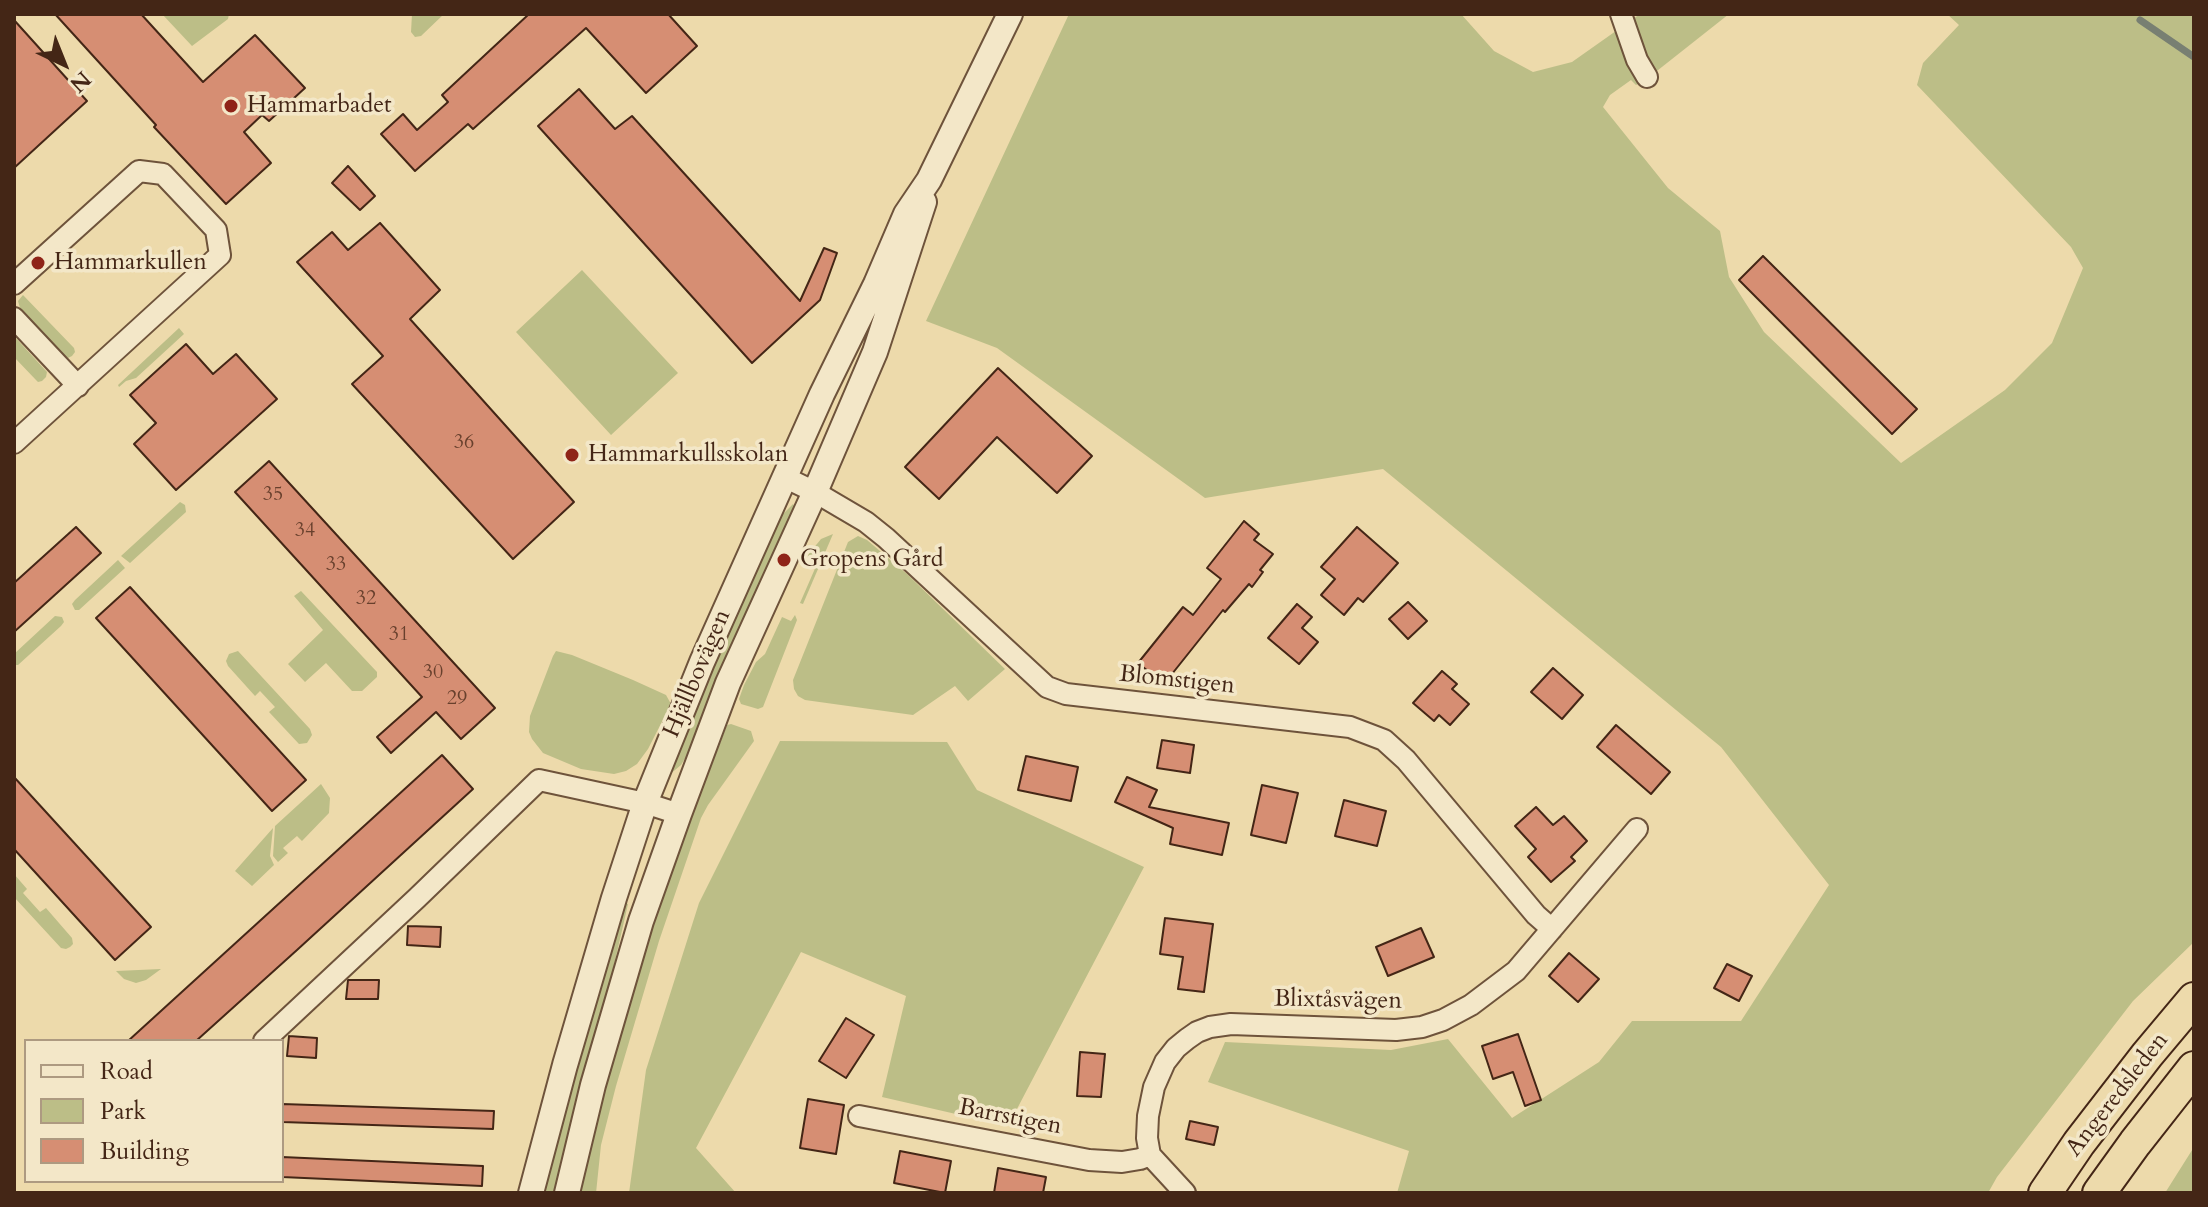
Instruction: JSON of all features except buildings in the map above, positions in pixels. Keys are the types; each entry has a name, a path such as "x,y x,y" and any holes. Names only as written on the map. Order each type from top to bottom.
{"highway":[{"name":"Angeredsleden","path":"2045,1193 2079,1143 2194,999"},
{"name":"Angeredsleden","path":"2099,1193 2194,1068"}],"street":[{"name":"Hjällbovägen","path":"531,1193 591,973 645,803 702,662 906,214 929,180 1010,14"},
{"path":"1621,14 1637,60 1647,77"},
{"path":"14,284 139,171 163,174 216,230 220,255 14,443"},
{"name":"Hjällbovägen","path":"567,1193 593,1085 637,936 679,814 728,683 875,352 920,221 929,180"},
{"path":"14,318 78,386"},
{"name":"Blomstigen","path":"784,477 866,522 1047,687 1066,694 1350,727 1384,740 1406,760 1536,915 1552,929"},
{"path":"266,1039 539,780 645,803 679,814"},
{"name":"Blixtåsvägen","path":"1150,1155 1148,1116 1154,1087 1165,1062 1176,1048 1197,1032 1231,1024 1396,1030 1422,1027 1443,1020 1471,1005 1530,957 1637,829"},
{"name":"Barrstigen","path":"859,1116 1089,1160 1122,1162 1150,1155"},
{"path":"1150,1155 1185,1193"}],"green space":[{"path":"162,14 229,14 228,19 192,46"},
{"path":"412,14 444,14 421,36 415,37 411,32"},
{"path":"1069,14 1461,14 1494,51 1533,72 1572,62 1640,14 1729,14 1648,78 1636,85 1631,80 1610,95 1603,107 1668,188 1720,231 1729,277 1764,332 1901,463 2005,390 2052,343 2083,268 2071,247 1917,85 1923,63 1959,25 1947,14 2194,14 2194,942 2133,1001 1997,1177 1988,1193 1397,1193 1409,1151 1208,1082 1225,1042 1391,1050 1448,1039 1512,1118 1599,1062 1632,1021 1741,1021 1829,885 1721,747 1383,469 1205,498 997,348 926,321"},
{"path":"582,270 678,373 611,435 516,332"},
{"path":"23,295 74,348 72,356 63,356 20,308 18,301"},
{"path":"179,328 184,334 136,378 119,387 118,385"},
{"path":"14,336 47,372 42,381 38,382 14,357"},
{"path":"180,502 185,505 186,512 130,563 121,556"},
{"path":"793,504 796,509 689,752 681,765 669,775 693,711 778,519"},
{"path":"833,534 803,604 800,603 817,564 807,560 808,555 821,539"},
{"path":"858,536 907,574 1005,669 968,701 955,686 913,715 805,700 798,696 793,680 848,542"},
{"path":"118,560 125,568 79,610 75,610 72,604 75,600"},
{"path":"301,591 377,672 377,677 362,691 352,691 326,663 305,682 288,664 323,630 294,596"},
{"path":"795,615 797,620 763,707 758,709 741,704 739,699 744,685 756,662 765,654 782,617 791,621"},
{"path":"55,616 62,617 64,622 61,626 18,665 14,665 14,654"},
{"path":"238,651 310,729 312,735 307,743 299,744 269,712 275,707 260,691 255,696 228,666 226,661 229,654"},
{"path":"556,651 666,695 671,704 637,764 614,774 581,769 543,753 532,739 530,716"},
{"path":"727,725 751,731 754,741 701,818 659,941 616,1086 601,1145 596,1193 579,1193 617,1043 644,953 709,765"},
{"path":"780,741 947,742 977,790 1144,867 1008,1126 882,1097 906,996 801,952 696,1148 736,1193 629,1193 646,1070 699,903"},
{"path":"321,784 330,798 329,813 302,841 297,836 283,848 288,853 278,862 273,856 275,826"},
{"path":"273,828 270,856 274,865 252,886 235,871"},
{"path":"14,874 27,889 23,893 40,912 46,908 72,938 70,947 61,948 14,897"},
{"path":"622,902 628,904 607,996 554,1193 538,1193"},
{"path":"161,969 136,983 124,979 116,971"},
{"path":"2194,1147 2194,1193 2165,1193"}],"waterway":[{"path":"2140,20 2194,57"}],"place":[{"name":"Hammarbadet","path":"231,106"},
{"name":"Hammarkullen","path":"38,263"},
{"name":"Hammarkullsskolan","path":"572,455"},
{"name":"Gropens Gård","path":"784,560"}]}
